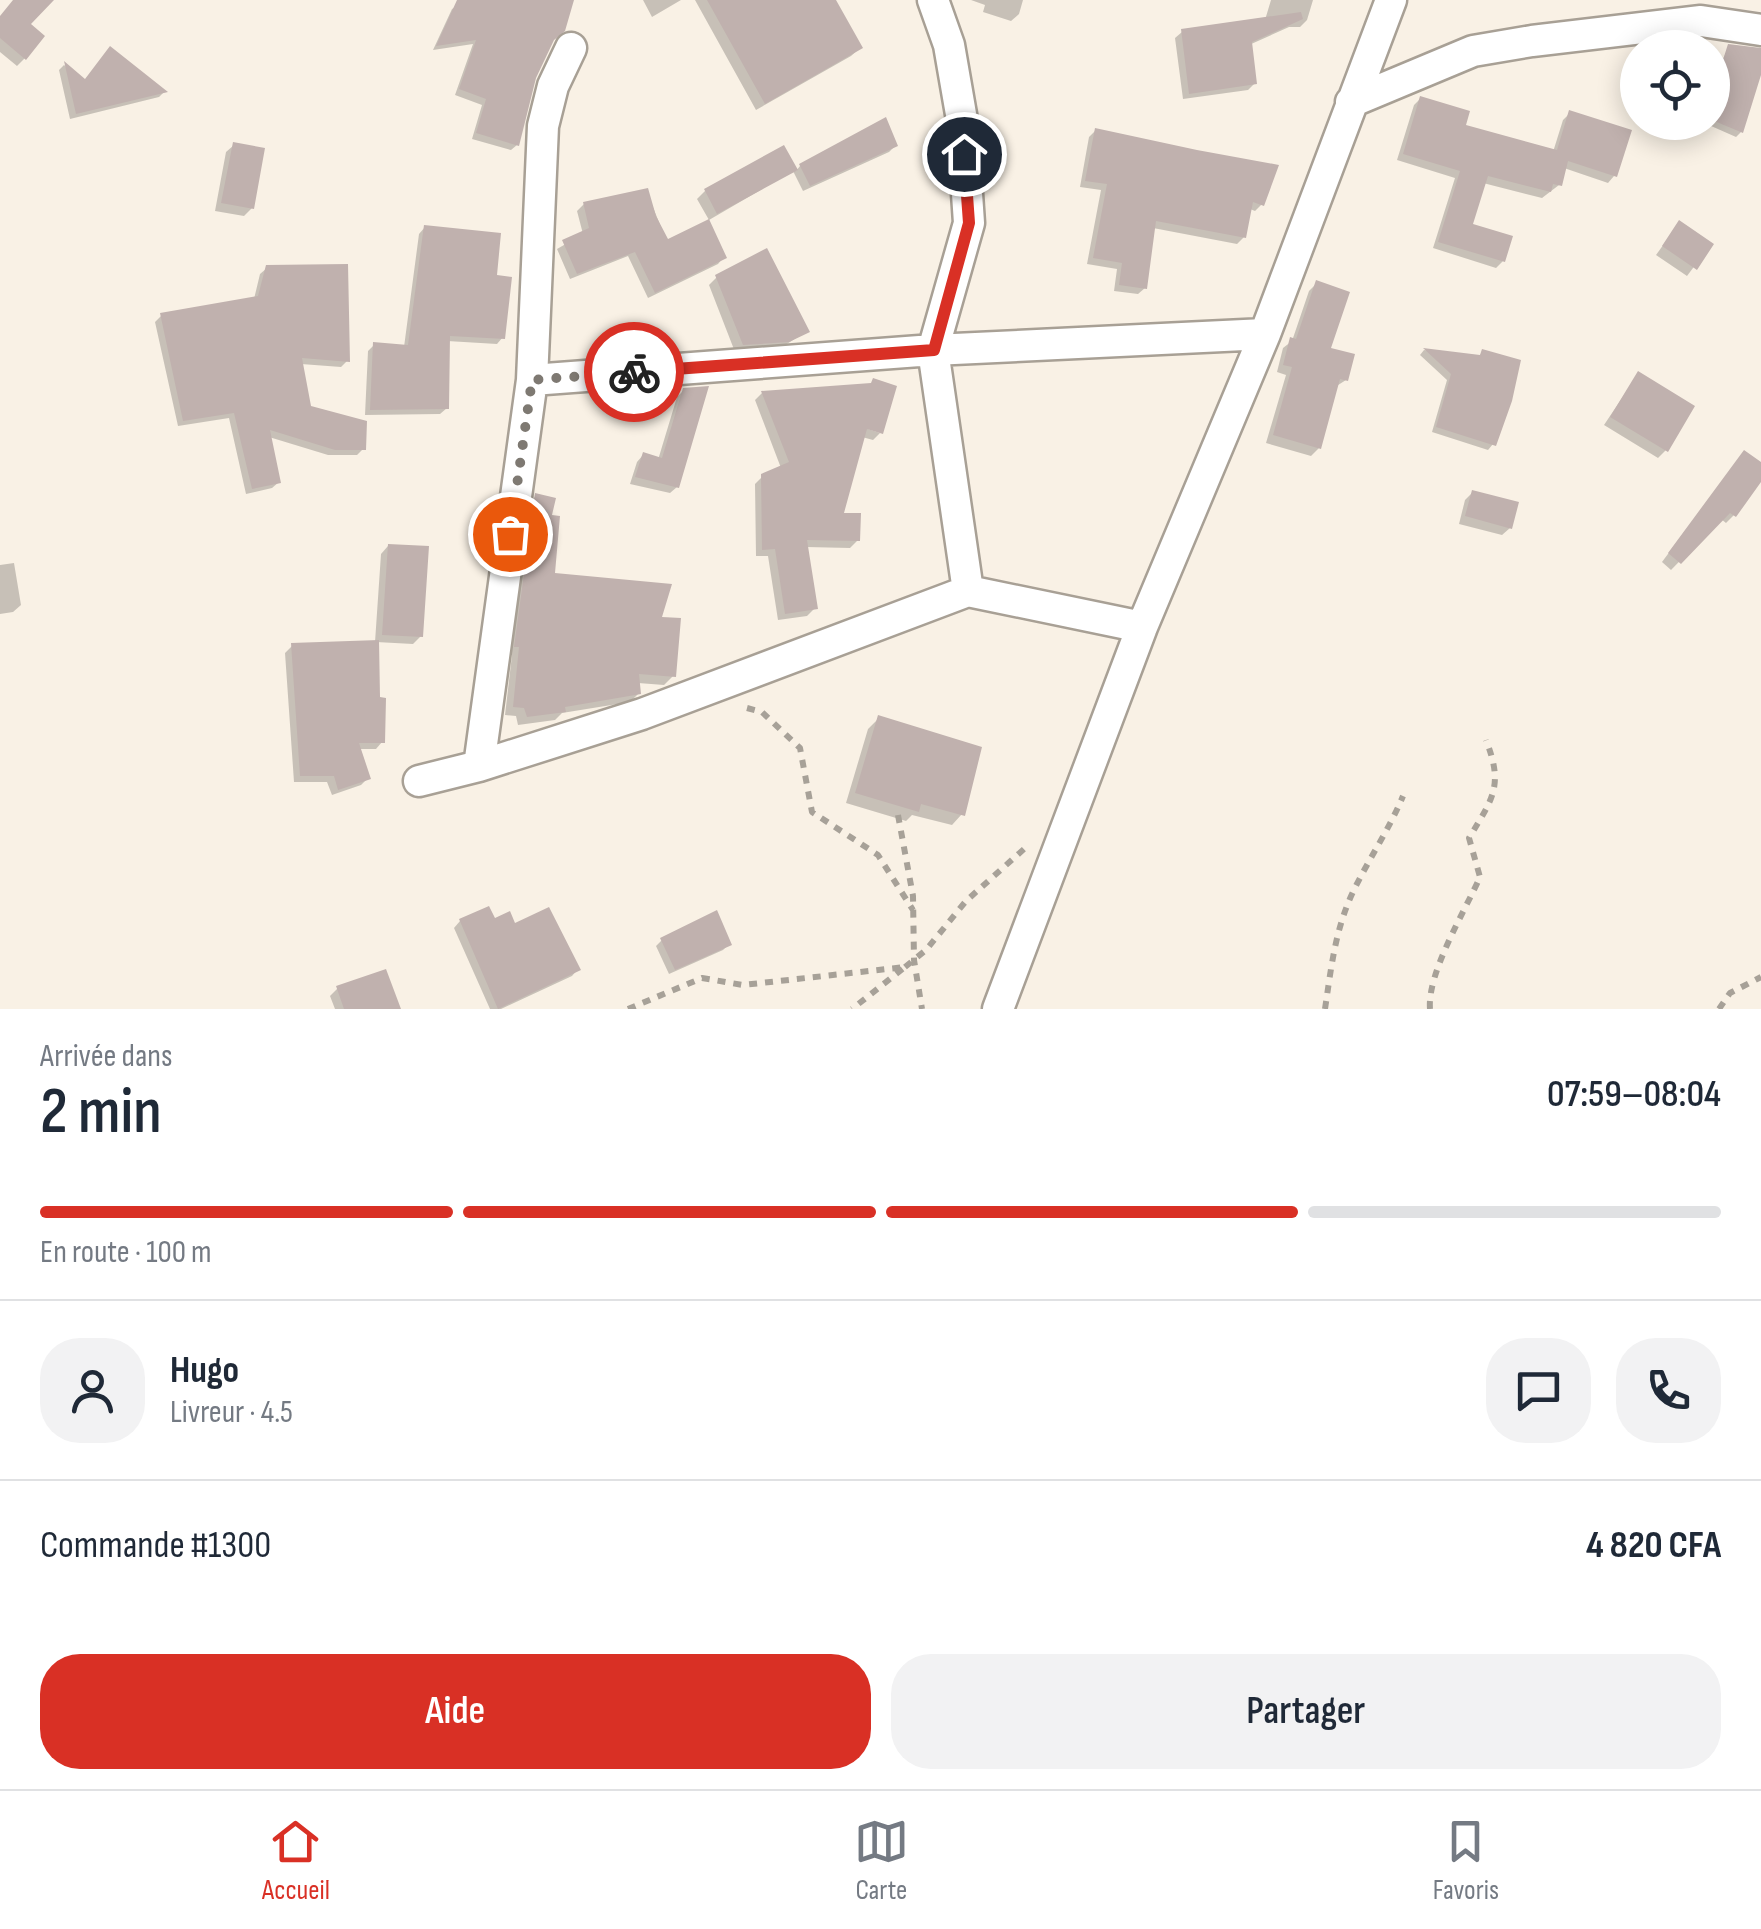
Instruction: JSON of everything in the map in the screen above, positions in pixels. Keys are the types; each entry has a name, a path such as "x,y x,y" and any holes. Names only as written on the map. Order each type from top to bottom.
{"street":[{"path":"933,0 949,45 962,120 969,223 934,350 968,591"},
{"path":"998,1009 1142,626 1265,334 1390,0"},
{"path":"1352,102 1473,51 1512,44 1701,21 1761,30"},
{"path":"479,766 532,380 543,126 553,86 571,48"},
{"path":"532,380 934,350 1265,334"},
{"path":"419,781 642,714 968,591 1142,626"}],"path":[{"path":"699,692 762,712 800,748 812,812 878,855 913,910"},
{"path":"1430,1009 1429,997 1443,960 1480,878 1469,838 1492,800 1497,768 1486,740"},
{"path":"1325,1009 1334,942 1346,910 1404,796"},
{"path":"898,814 913,910 914,960 922,1009"},
{"path":"852,1009 926,950 966,901 1036,838"},
{"path":"628,1009 702,978 743,985 905,967"},
{"path":"1719,1009 1730,994 1761,977"}],"building":[{"path":"13,0 54,0 31,24 45,36 26,60 0,38 0,16"},
{"path":"457,0 574,0 565,31 554,40 536,78 519,146 476,133 486,99 459,89 476,40 436,46"},
{"path":"707,0 836,0 863,48 765,104"},
{"path":"1301,12 1303,19 1252,42 1257,84 1189,94 1181,29"},
{"path":"1730,44 1761,48 1761,75 1743,133 1730,128"},
{"path":"110,46 168,92 76,114 64,61 85,79"},
{"path":"1420,96 1470,111 1466,125 1557,150 1569,110 1620,126 1620,140 1629,140 1617,177 1568,161 1562,186 1553,184 1551,192 1488,176 1473,224 1513,236 1505,262 1438,242 1460,171 1403,154"},
{"path":"886,117 898,146 810,186 799,164"},
{"path":"1095,128 1279,165 1264,206 1253,202 1246,238 1156,221 1147,289 1119,285 1122,263 1093,258 1107,184 1085,181"},
{"path":"233,142 265,148 254,209 221,203"},
{"path":"784,145 798,170 717,214 704,189"},
{"path":"648,188 668,239 709,219 727,258 655,293 635,252 577,274 562,240 589,228 583,202"},
{"path":"1679,220 1714,244 1697,270 1662,246"},
{"path":"424,225 501,233 497,275 512,277 505,339 450,336 449,409 370,410 373,342 408,345"},
{"path":"767,248 810,332 789,342 743,345 715,275"},
{"path":"348,264 350,362 302,358 311,406 367,421 366,450 335,450 270,430 281,483 252,489 234,413 183,421 160,313 258,296 266,265"},
{"path":"1316,280 1350,292 1331,348 1355,354 1348,381 1340,379 1321,449 1273,435 1292,367 1283,365 1290,337 1296,339"},
{"path":"1423,348 1480,355 1482,349 1521,360 1496,446 1436,427 1451,374"},
{"path":"1638,371 1695,406 1668,452 1610,417"},
{"path":"873,378 897,386 883,434 867,429 844,513 861,513 860,541 807,540 818,609 785,614 775,549 762,550 761,474 789,462 761,391 871,383"},
{"path":"709,386 679,488 635,477 643,452 662,458 683,388"},
{"path":"1744,450 1761,462 1761,482 1736,517 1730,513 1681,564 1668,553"},
{"path":"1472,490 1519,502 1512,529 1465,516"},
{"path":"535,493 556,498 552,515 560,516 555,573 672,584 662,617 681,618 676,677 639,674 641,694 565,707 566,712 527,717 524,708 513,707 519,647 514,647"},
{"path":"388,544 429,546 423,637 382,635"},
{"path":"379,640 380,697 386,698 385,743 359,743 371,779 338,790 334,776 300,776 291,643"},
{"path":"878,715 982,747 965,816 921,804 919,812 855,793"},
{"path":"489,906 495,918 510,911 515,923 549,907 581,970 498,1009 459,919"},
{"path":"717,910 732,945 675,970 660,938"},
{"path":"386,969 401,1009 344,1009 336,986"}],"way so far":[{"path":"510,534 532,380 634,372"}],"route":[{"path":"634,372 934,350 969,223 964,154"}]}
